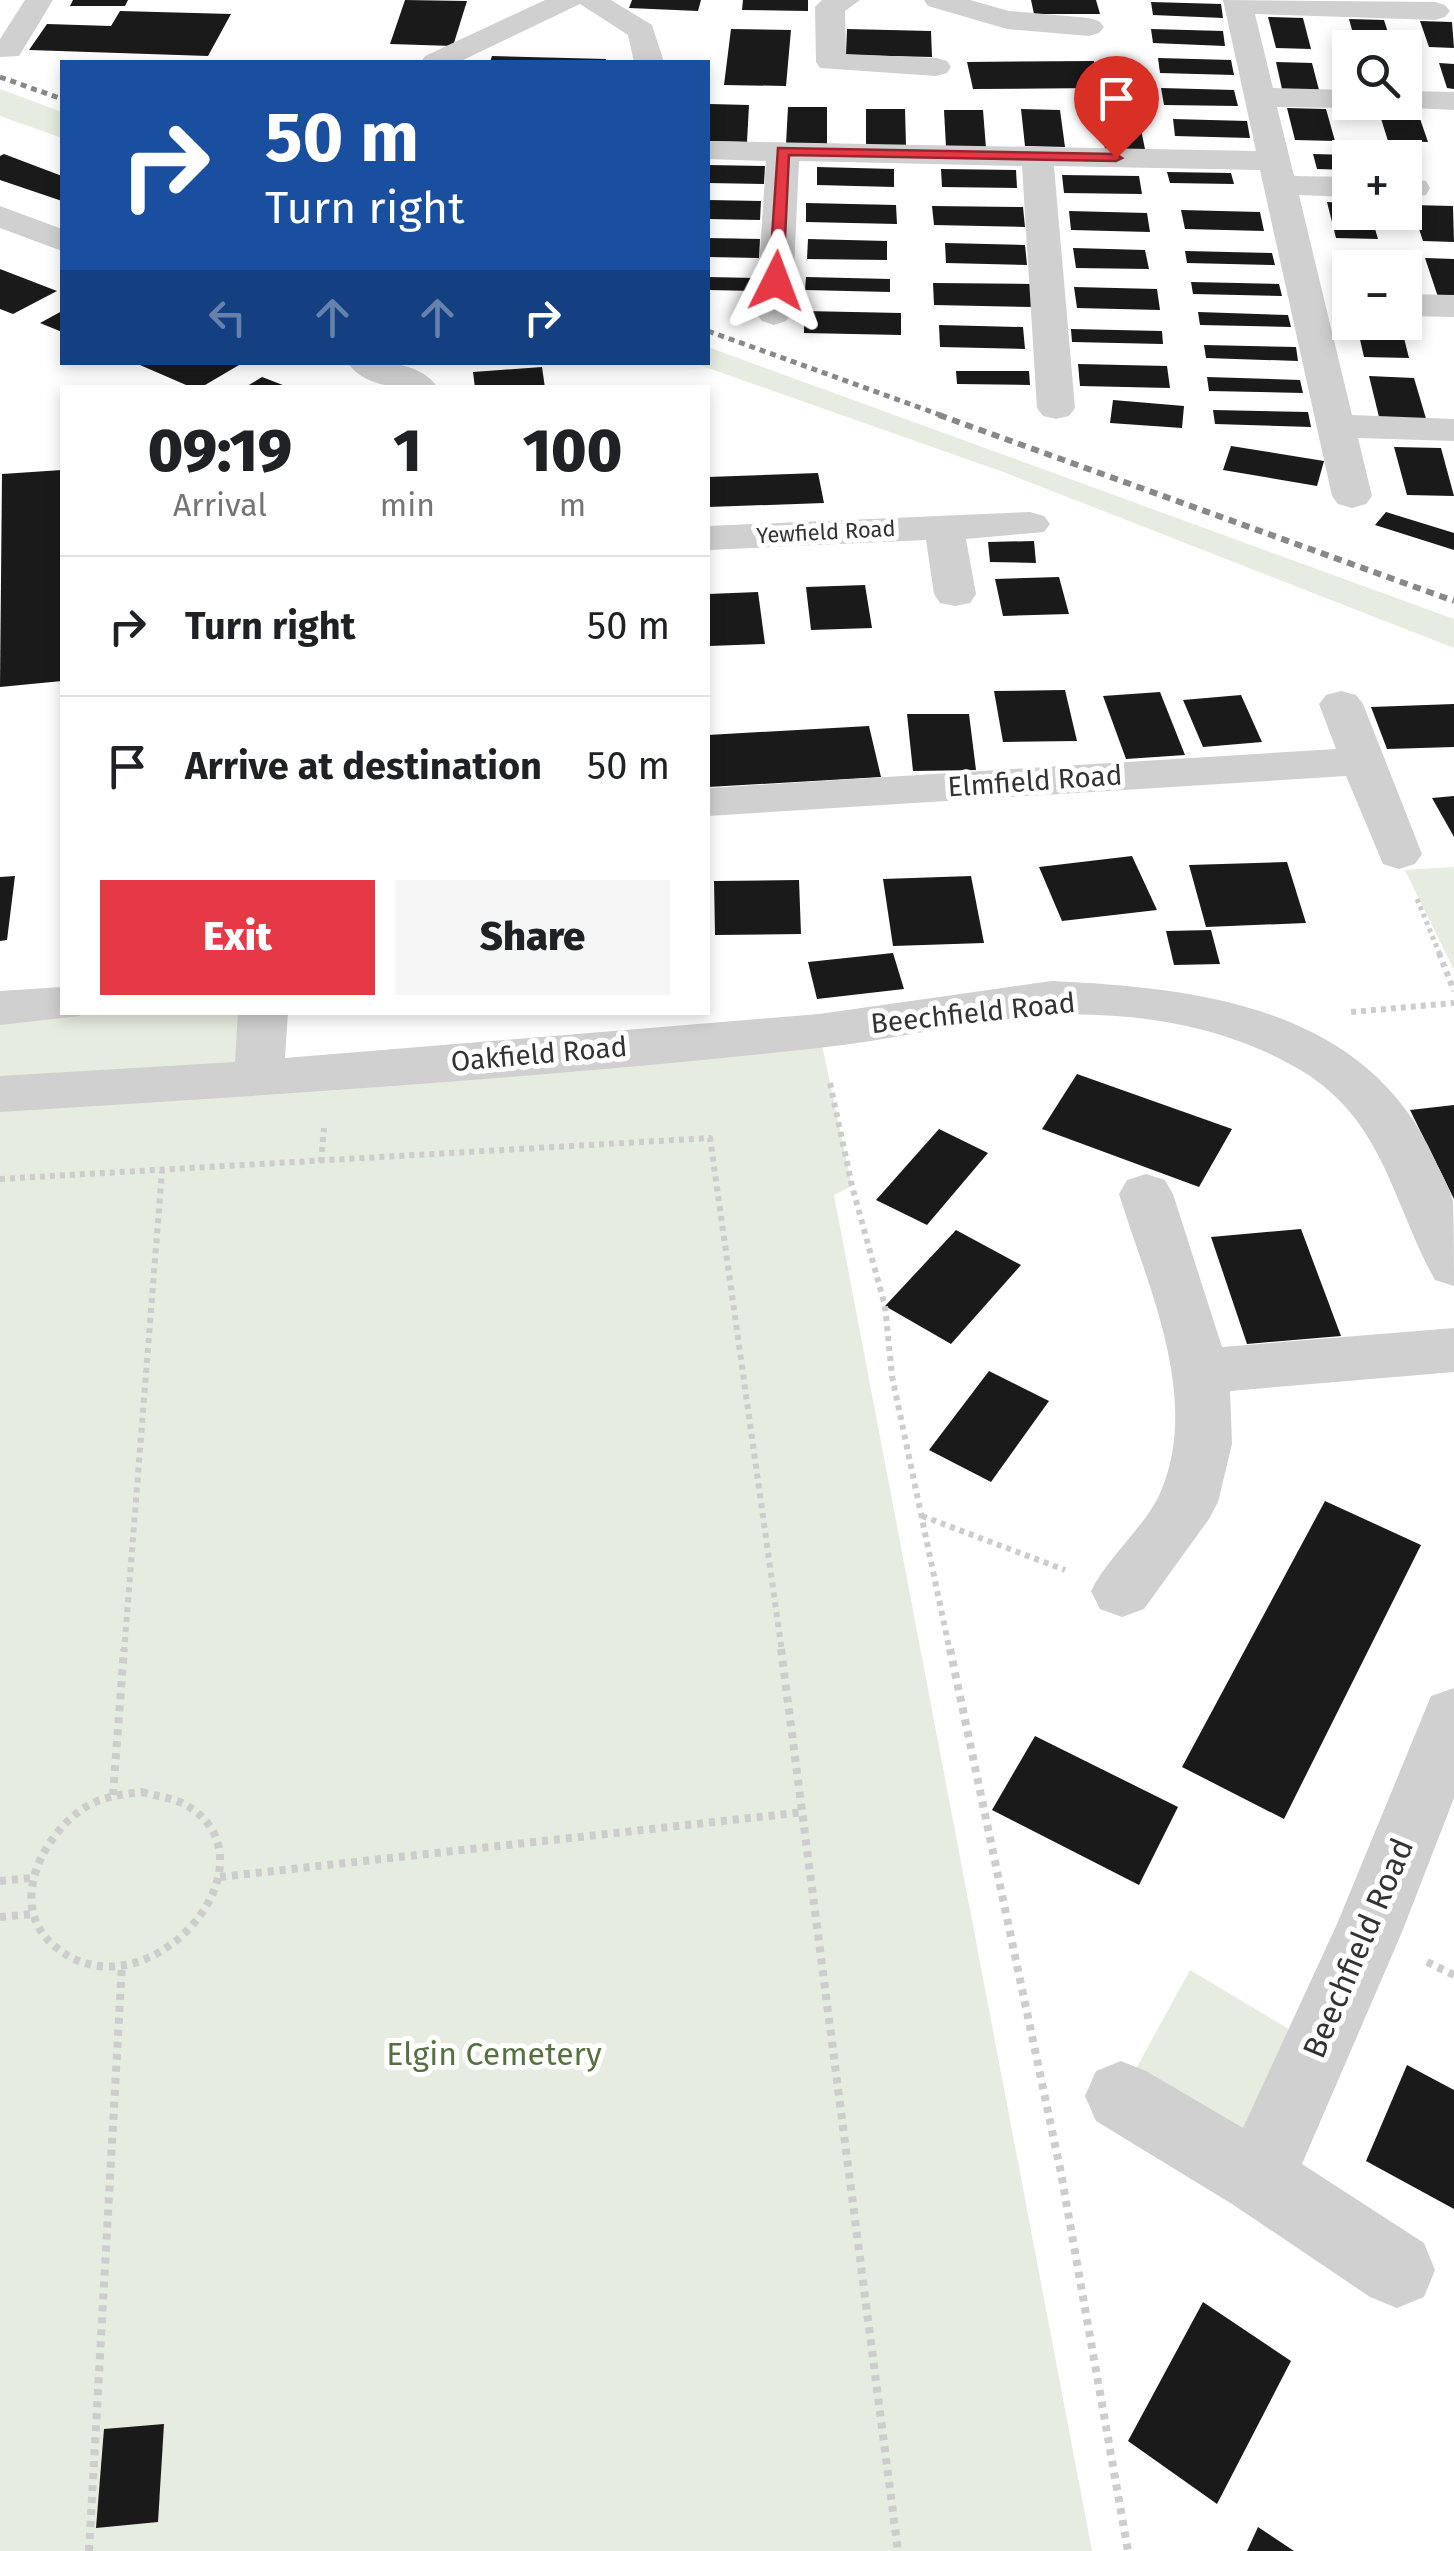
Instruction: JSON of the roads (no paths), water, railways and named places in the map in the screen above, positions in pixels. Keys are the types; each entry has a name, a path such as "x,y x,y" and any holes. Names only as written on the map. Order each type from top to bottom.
{"street":[{"path":"8,50 39,0"},
{"path":"440,60 568,0"},
{"path":"591,0 642,31 649,60"},
{"path":"846,0 830,6 831,62 936,67"},
{"path":"938,0 1007,20 1089,27"},
{"path":"1352,496 1336,426 1321,303 1277,173 1238,3 1435,11"},
{"path":"1260,97 1332,99"},
{"path":"1422,100 1454,101"},
{"path":"710,150 1037,156 1277,173 1332,184"},
{"path":"774,314 783,151"},
{"path":"1037,156 1056,408"},
{"path":"0,216 60,240"},
{"path":"1422,305 1454,306"},
{"path":"371,365 414,385"},
{"path":"1336,426 1454,430"},
{"name":"Yewfield Road","path":"710,538 1030,524"},
{"path":"944,526 955,594"},
{"path":"1342,704 1399,854"},
{"name":"Elmfield Road","path":"710,802 1362,760"},
{"name":"Beechfield Road","path":"819,1031 1052,998 1140,1002 1243,1021 1321,1059 1370,1098 1401,1143 1449,1244"},
{"path":"0,1008 60,1004"},
{"path":"259,1078 263,1015"},
{"name":"Oakfield Road","path":"0,1094 259,1078 557,1033 819,1031"},
{"path":"1122,1591 1188,1502 1202,1444 1201,1371 1146,1194"},
{"path":"1201,1371 1454,1350"},
{"name":"Beechfield Road","path":"1258,2178 1368,1932 1454,1716"},
{"path":"1121,2096 1258,2178 1398,2270"}],"railway":[{"path":"0,77 60,98"},
{"path":"710,332 946,417"},
{"path":"939,415 1454,601"}],"park label":[{"name":"Elgin Cemetery","path":"494,2054"}]}
